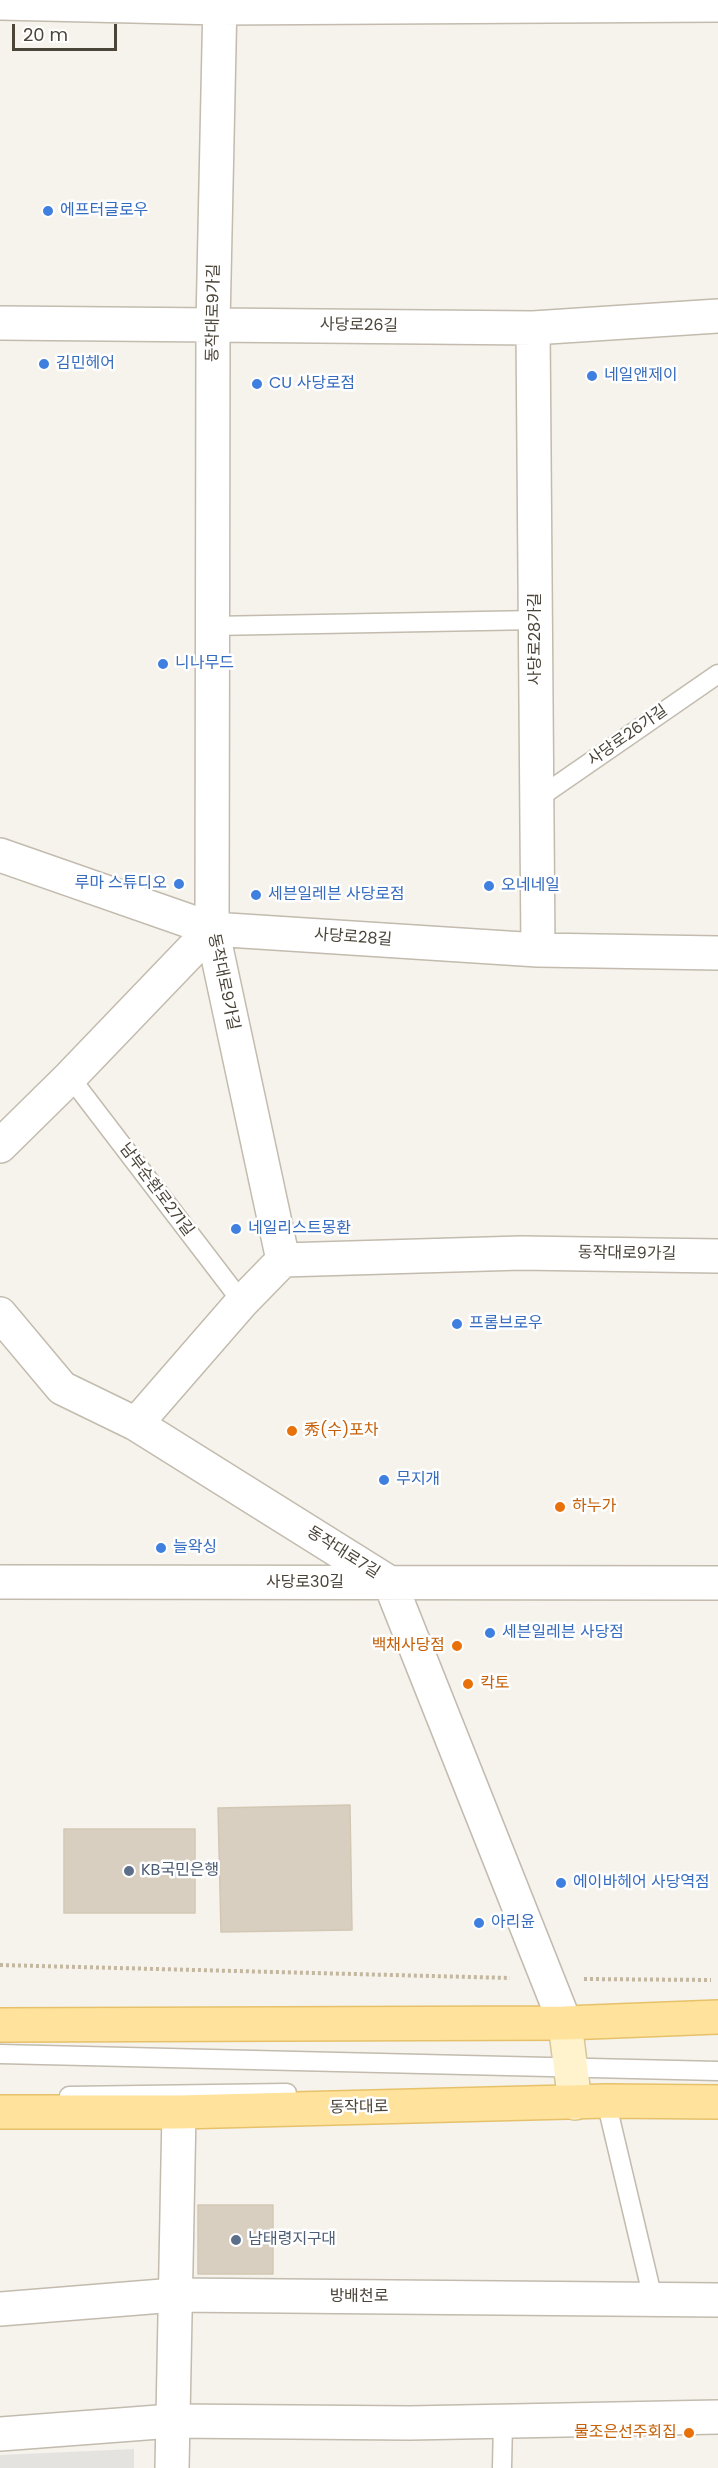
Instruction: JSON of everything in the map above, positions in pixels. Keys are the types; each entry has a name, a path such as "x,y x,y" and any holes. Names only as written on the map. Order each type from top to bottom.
{"main road":[{"path":"0,2025 565,2023 718,2017"},
{"path":"565,2023 581,2090"},
{"name":"동작대로","path":"0,2112 179,2112 581,2090 718,2102"}],"street":[{"path":"0,3 718,5"},
{"name":"동작대로9가길","path":"220,4 213,324 212,929 283,1260 521,1252 718,1256"},
{"name":"사당로26길","path":"0,323 533,328 718,316"},
{"name":"사당로28가길","path":"533,328 538,950"},
{"name":"사당로28길","path":"0,855 212,929 538,950 718,953"},
{"path":"0,1146 70,1077 212,929"},
{"path":"136,1424 242,1302 283,1260"},
{"name":"동작대로7길","path":"0,1314 62,1388 136,1424 390,1583 565,2023"},
{"name":"사당로30길","path":"0,1582 718,1583"},
{"path":"171,2468 179,2112"},
{"name":"방배천로","path":"0,2308 175,2295 718,2300"},
{"path":"0,2433 172,2421 503,2421 718,2417"}],"lane":[{"path":"212,626 536,620"},
{"name":"사당로26가길","path":"537,799 718,674"},
{"name":"남부순환로271길","path":"70,1077 242,1302"},
{"path":"0,2054 581,2090 712,2071"},
{"path":"581,2090 652,2299"},
{"path":"0,2097 581,2090 718,2092"},
{"path":"502,2468 503,2421"}],"path":[{"path":"0,1965 547,1979 718,1980"}],"shaded area":[{"path":"134,2449 134,2468 0,2468 0,2455"}],"building":[{"path":"350,1805 352,1930 221,1932 218,1808"},
{"name":"KB국민은행","path":"64,1829 195,1829 195,1913 64,1913"},
{"name":"남태령지구대","path":"198,2205 273,2205 273,2274 198,2274"}],"place":[{"name":"에프터글로우","path":"48,211"},
{"name":"김민헤어","path":"44,364"},
{"name":"네일앤제이","path":"592,376"},
{"name":"CU 사당로점","path":"257,384"},
{"name":"니나무드","path":"163,664"},
{"name":"루마 스튜디오","path":"179,884"},
{"name":"오네네일","path":"489,886"},
{"name":"세븐일레븐 사당로점","path":"256,895"},
{"name":"네일리스트몽환","path":"236,1229"},
{"name":"프롬브로우","path":"457,1324"},
{"name":"秀(수)포차","path":"292,1431"},
{"name":"무지개","path":"384,1480"},
{"name":"하누가","path":"560,1507"},
{"name":"늘왁싱","path":"161,1548"},
{"name":"세븐일레븐 사당점","path":"490,1633"},
{"name":"백채사당점","path":"457,1646"},
{"name":"칵토","path":"468,1684"},
{"name":"KB국민은행","path":"129,1871"},
{"name":"에이바헤어 사당역점","path":"561,1883"},
{"name":"아리윤","path":"479,1923"},
{"name":"남태령지구대","path":"236,2240"},
{"name":"물조은선주회집","path":"689,2433"}]}
